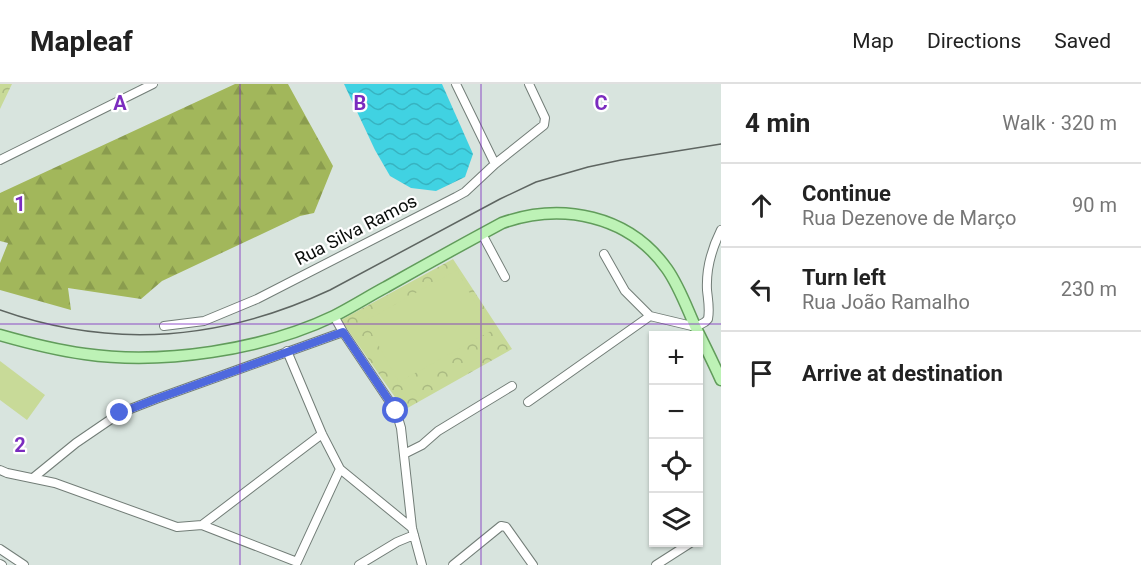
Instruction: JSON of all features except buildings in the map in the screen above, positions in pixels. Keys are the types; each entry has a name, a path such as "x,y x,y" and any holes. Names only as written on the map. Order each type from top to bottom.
{"main road":[{"path":"0,335 41,347 86,355 136,357 184,355 232,348 275,338 334,316 502,223 520,217 562,213 592,217 621,228 645,244 656,255 680,290 721,380"}],"street":[{"path":"0,160 153,84"},
{"path":"456,84 495,164"},
{"name":"Rua Silva Ramos","path":"164,326 204,321 257,299 465,192 495,164 544,125 545,118 529,84"},
{"path":"604,254 626,291 650,316 696,327 708,318 708,272 721,230"},
{"path":"482,234 505,277"},
{"path":"334,316 396,411 401,428 413,532 422,565"},
{"path":"528,402 650,316"},
{"path":"33,478 81,439 120,413 343,332"},
{"path":"287,351 322,434 340,469 413,532"},
{"path":"404,454 422,445 438,430 512,386"},
{"path":"202,525 322,434"},
{"path":"0,470 56,483 177,527 202,525 297,562 340,469"},
{"path":"453,565 499,526 506,527 533,565"},
{"path":"359,565 413,532"},
{"path":"656,565 685,547"},
{"path":"0,549 24,565"}],"green space":[{"path":"0,84 12,84 0,109"},
{"path":"235,84 288,84 333,166 314,213 300,216 162,281 141,299 68,288 71,310 0,290 0,263 8,243 0,241 0,193"},
{"path":"453,259 512,349 404,410 341,320"},
{"path":"457,270 491,331 399,382 365,321"},
{"path":"0,361 45,395 27,420 0,400"}],"water":[{"path":"344,84 442,84 473,154 465,177 436,191 411,188 390,176"}],"tram line":[{"path":"0,310 42,323 84,331 126,334 167,334 208,329 249,320 290,307 330,290 536,182 621,160 721,144"}],"route":[{"path":"120,413 343,332 396,411"}]}
